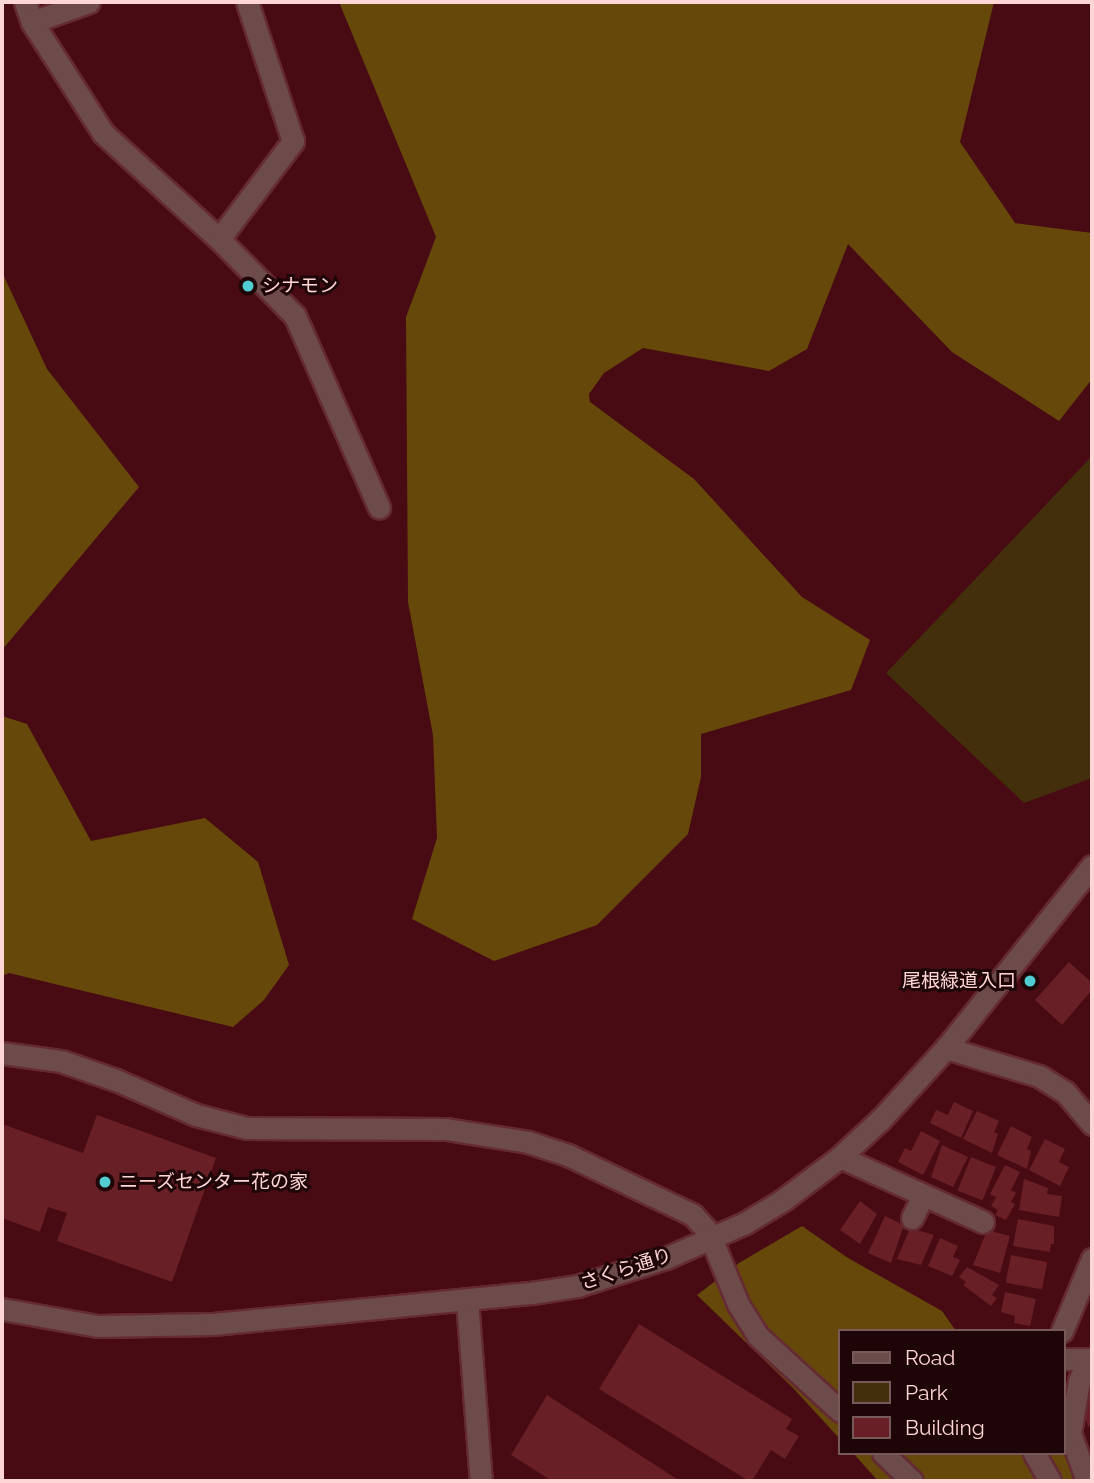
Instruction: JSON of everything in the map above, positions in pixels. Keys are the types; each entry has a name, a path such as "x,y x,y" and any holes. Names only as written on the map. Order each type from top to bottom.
{"street":[{"path":"25,2 32,22 103,133 219,239 295,316 379,507"},
{"path":"32,22 89,2"},
{"path":"219,239 293,141 247,2"},
{"name":"さくら通り","path":"2,1309 97,1326 151,1326 213,1324 467,1300 577,1286 632,1269 711,1239 783,1200 840,1157 914,1086 1092,866"},
{"path":"946,1048 1039,1076 1065,1092 1092,1124"},
{"path":"2,1053 61,1061 116,1080 196,1115 247,1128 446,1129 528,1142 568,1155 693,1215 711,1239 738,1304 758,1336 838,1409"},
{"path":"840,1157 983,1222"},
{"path":"912,1218 923,1195"},
{"path":"1063,1329 1092,1259"},
{"path":"467,1300 481,1481"},
{"path":"1066,1359 1091,1359 1079,1381 1070,1433 1087,1481"},
{"path":"885,1455 912,1481"},
{"path":"1035,1455 1049,1481"}],"green space":[{"path":"1092,456 1092,778 1024,803 886,673"}],"shaded area":[{"path":"339,2 994,2 960,142 1015,223 1092,233 1092,379 1059,421 952,352 848,244 807,349 769,371 643,348 604,373 589,394 590,402 694,479 802,597 870,640 851,690 701,734 701,777 688,834 597,925 494,961 412,919 437,838 433,735 408,602 406,317 436,237"},
{"path":"2,272 47,369 139,487 2,650"},
{"path":"2,716 27,724 91,841 205,818 258,862 289,965 264,1000 233,1027 9,973 2,976"},
{"path":"802,1226 848,1258 942,1311 955,1329 838,1329 838,1437 793,1388 697,1295 739,1263"},
{"path":"855,1455 1064,1455 1080,1481 878,1481"}],"building":[{"path":"1069,962 1092,983 1092,990 1062,1025 1035,1000"},
{"path":"954,1102 973,1111 961,1138 930,1123 936,1110 948,1115"},
{"path":"977,1111 999,1121 994,1132 998,1134 992,1153 963,1139"},
{"name":"ニーズセンター花の家","path":"97,1115 216,1158 172,1282 57,1241 67,1213 48,1207 40,1232 2,1218 2,1124 83,1153"},
{"path":"1011,1126 1032,1137 1027,1149 1031,1151 1027,1169 997,1155"},
{"path":"921,1131 940,1141 923,1175 898,1162 905,1148 911,1151"},
{"path":"1045,1139 1065,1149 1059,1162 1069,1167 1060,1186 1029,1170"},
{"path":"942,1145 968,1157 953,1187 931,1177"},
{"path":"971,1157 996,1167 983,1200 958,1190"},
{"path":"1005,1165 1020,1172 1011,1190 1016,1193 1011,1202 1015,1204 1006,1220 995,1215 998,1210 991,1206 996,1197 990,1194"},
{"path":"1024,1179 1048,1188 1047,1194 1062,1196 1059,1217 1019,1210"},
{"path":"860,1201 877,1214 860,1244 840,1230"},
{"path":"885,1216 904,1225 891,1263 868,1253"},
{"path":"1018,1219 1054,1226 1054,1244 1051,1244 1050,1252 1013,1246"},
{"path":"910,1228 934,1235 921,1265 897,1259"},
{"path":"987,1230 1010,1236 1000,1273 973,1265"},
{"path":"940,1238 958,1246 953,1257 960,1260 952,1276 928,1266"},
{"path":"1011,1255 1047,1262 1042,1290 1006,1282"},
{"path":"967,1267 999,1285 992,1295 997,1298 991,1306 963,1285 966,1282 959,1277"},
{"path":"1005,1292 1036,1299 1030,1326 1014,1323 1015,1316 1001,1312"},
{"path":"639,1324 792,1419 786,1429 799,1436 785,1459 771,1450 752,1481 749,1481 599,1389"},
{"path":"1092,1391 1092,1425 1088,1427 1084,1411 1088,1410 1088,1392"},
{"path":"547,1395 680,1481 552,1481 511,1455"}],"place":[{"name":"シナモン","path":"248,286"},
{"name":"尾根緑道入口","path":"1030,981"},
{"name":"ニーズセンター花の家","path":"105,1182"}]}
